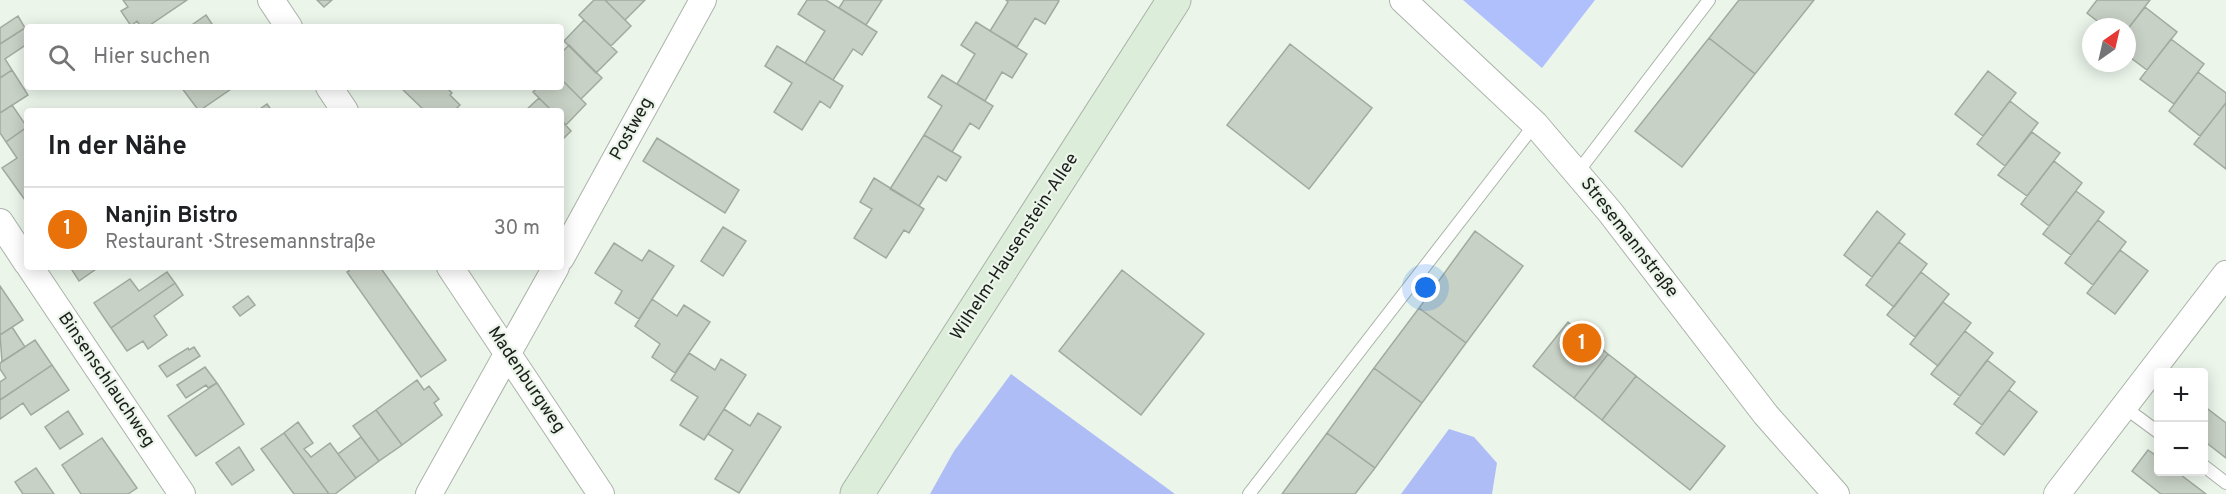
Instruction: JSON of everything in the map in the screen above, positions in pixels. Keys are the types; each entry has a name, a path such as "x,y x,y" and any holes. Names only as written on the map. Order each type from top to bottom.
{"street":[{"path":"271,0 287,24"},
{"name":"Postweg","path":"564,253 703,0"},
{"name":"Wilhelm-Hausenstein-Allee","path":"857,494 1174,0"},
{"name":"Stresemannstraße","path":"1403,0 1535,124 1642,252 1766,416 1836,494"},
{"path":"331,90 343,108"},
{"path":"0,222 24,258"},
{"name":"Binsenschlauchweg","path":"32,270 182,494"},
{"name":"Madenburgweg","path":"452,270 601,494"},
{"path":"429,494 554,270"},
{"path":"2056,494 2226,274"}],"lane":[{"path":"1577,173 1708,0"},
{"path":"1249,494 1535,124"},
{"path":"2124,406 2154,429"},
{"path":"2208,469 2226,483"}],"shaded area":[{"path":"1463,0 1595,0 1542,68"},
{"path":"1011,374 1175,494 930,494 954,451"},
{"path":"1449,429 1474,437 1497,463 1492,494 1401,494"}],"building":[{"path":"123,0 187,0 151,24 139,24 137,21 130,24 121,11 128,7"},
{"path":"317,0 332,0 324,7"},
{"path":"594,0 605,0 631,26 611,46 579,15"},
{"path":"605,0 645,0 625,20"},
{"path":"807,0 826,0 877,32 862,55 853,49 833,80 805,63 825,31 798,14"},
{"path":"844,0 882,0 866,25 839,8"},
{"path":"1006,0 1059,1 1045,24 1035,18 1017,47 990,31 1008,2"},
{"path":"1739,0 1814,0 1755,74 1709,38"},
{"path":"2097,0 2150,0 2136,18 2093,18 2087,13"},
{"path":"2145,7 2177,32 2147,70 2136,62 2136,18"},
{"path":"206,15 212,24 193,24"},
{"path":"18,16 24,26 24,29 0,44 0,28"},
{"path":"584,20 617,52 596,73 564,41"},
{"path":"976,22 1027,54 1012,78 1002,72 985,101 957,84 975,54 961,45"},
{"path":"24,29 24,46 5,59 12,70 0,78 0,44"},
{"path":"1709,38 1755,74 1682,167 1635,131"},
{"path":"2171,39 2204,64 2174,104 2140,79"},
{"path":"1290,44 1372,108 1309,189 1227,125"},
{"path":"569,45 602,78 581,99 564,82 564,50"},
{"path":"777,46 843,86 830,108 820,101 802,130 774,112 792,83 765,66"},
{"path":"12,70 28,95 0,113 0,78"},
{"path":"1988,71 2016,93 1983,136 1955,114"},
{"path":"2198,72 2226,93 2226,103 2200,136 2169,111"},
{"path":"942,75 993,106 979,129 970,123 952,152 924,135 942,106 928,97"},
{"path":"564,82 586,104 566,125 564,108 549,108 533,92 535,90 564,90"},
{"path":"183,90 230,90 203,108 197,108"},
{"path":"403,90 449,90 452,93 450,95 460,105 457,108 422,108"},
{"path":"539,98 549,108 528,108"},
{"path":"2010,101 2038,123 2005,166 1977,144"},
{"path":"12,105 24,123 24,129 6,142 0,133 0,113"},
{"path":"2226,105 2226,169 2194,144"},
{"path":"564,123 571,131 564,138"},
{"path":"24,129 24,199 2,168 17,158 6,142"},
{"path":"2032,132 2060,153 2027,196 1998,175"},
{"path":"924,135 961,157 946,181 938,176 919,206 890,189"},
{"path":"657,138 739,190 725,213 643,161"},
{"path":"2054,161 2082,183 2049,226 2021,204"},
{"path":"874,178 924,209 909,233 904,230 886,258 854,238 872,209 860,202"},
{"path":"2076,191 2104,212 2071,255 2043,234"},
{"path":"1877,211 1905,234 1872,277 1844,255"},
{"path":"2098,220 2126,242 2093,285 2065,263"},
{"path":"723,227 746,241 723,276 701,261"},
{"path":"1475,231 1523,266 1466,343 1419,308"},
{"path":"1899,242 1927,264 1894,307 1866,285"},
{"path":"614,243 642,261 649,250 674,266 639,319 615,303 622,291 595,273"},
{"path":"2120,250 2148,271 2115,314 2087,293"},
{"path":"72,270 95,270 79,281"},
{"path":"382,270 446,360 421,377 347,272"},
{"path":"1122,270 1204,334 1141,415 1059,351"},
{"path":"167,272 175,283 111,328 94,303 130,279 139,291"},
{"path":"1921,272 1949,294 1915,337 1887,315"},
{"path":"175,283 183,295 154,316 167,335 148,349 143,341 127,351 111,328"},
{"path":"0,286 23,320 0,335"},
{"path":"248,296 255,305 240,316 233,307"},
{"path":"652,299 677,316 684,305 710,322 675,373 652,357 660,344 635,326"},
{"path":"1943,302 1971,323 1938,366 1910,344"},
{"path":"1419,308 1466,343 1422,403 1374,368"},
{"path":"1568,322 1608,354 1574,398 1533,366"},
{"path":"12,327 25,347 2,362 0,335"},
{"path":"1965,331 1993,353 1960,396 1931,374"},
{"path":"35,340 52,365 0,400 0,382 6,378 0,369 0,363"},
{"path":"194,347 200,356 167,377 159,366 188,348 189,350"},
{"path":"689,353 715,370 721,359 746,375 704,440 680,425 698,397 671,380"},
{"path":"1608,354 1636,376 1602,420 1574,398"},
{"path":"1987,360 2015,382 1982,425 1954,404"},
{"path":"52,365 69,390 31,415 23,403 0,419 0,400"},
{"path":"205,367 217,383 208,388 206,385 186,398 177,385"},
{"path":"1374,368 1422,403 1375,468 1327,433"},
{"path":"1636,376 1725,446 1690,490 1602,420"},
{"path":"417,380 424,390 429,386 439,399 434,403 442,415 402,445 376,410"},
{"path":"217,383 244,424 196,456 168,416"},
{"path":"2009,390 2037,412 2004,455 1976,433"},
{"path":"724,409 750,426 758,413 781,427 739,493 715,479 733,450 708,434"},
{"path":"2208,409 2226,423 2226,458 2208,444"},
{"path":"376,410 402,445 379,461 353,426"},
{"path":"68,411 83,434 60,449 45,427"},
{"path":"298,422 313,443 304,449 311,457 330,443 356,478 335,494 329,494 284,433"},
{"path":"284,433 329,494 294,494 261,449"},
{"path":"1327,433 1375,468 1355,494 1282,494"},
{"path":"361,437 379,461 356,478 338,454"},
{"path":"102,438 137,488 128,494 81,494 62,465"},
{"path":"239,447 254,470 232,485 216,463"},
{"path":"2148,450 2154,454 2154,476 2182,476 2206,494 2161,494 2132,471"},
{"path":"36,468 54,494 23,494 15,482"}],"place":[{"name":"Nanjin Bistro","path":"1582,343"}]}
